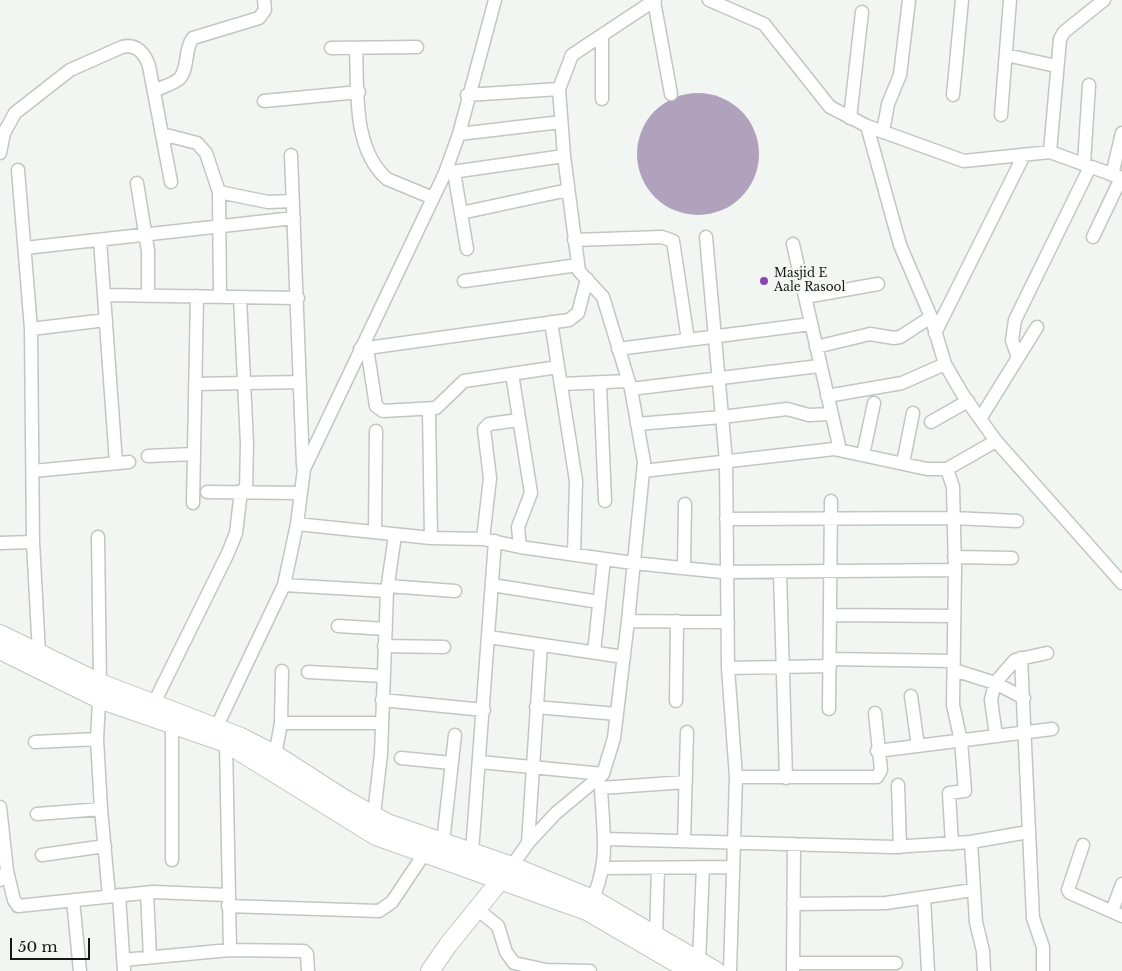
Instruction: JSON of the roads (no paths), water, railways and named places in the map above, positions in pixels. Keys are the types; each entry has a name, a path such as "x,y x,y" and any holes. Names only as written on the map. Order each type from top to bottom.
{"street":[{"path":"154,91 175,81 183,74 187,48 193,38 259,18 265,10 264,0"},
{"path":"304,469 364,348 433,198 450,173 467,95 494,0"},
{"path":"590,905 604,868 605,839 601,781 614,738 644,462 629,385 603,297 579,271 564,156 559,89 572,55 654,0 671,94"},
{"path":"709,0 764,24 830,107 867,126 964,161 1050,152 1118,177"},
{"path":"883,132 888,104 900,76 909,0"},
{"path":"953,95 962,0"},
{"path":"1001,115 1010,0"},
{"path":"1050,152 1057,47 1064,32 1104,0"},
{"path":"850,118 862,12"},
{"path":"602,35 602,99"},
{"path":"0,153 4,133 15,113 70,70 122,46 133,46 142,52 149,66 171,182"},
{"path":"331,48 417,47"},
{"path":"356,48 363,139 382,174 396,184 433,198"},
{"path":"1006,55 1056,66"},
{"path":"1018,358 1012,340 1015,320 1087,165 1089,85"},
{"path":"467,95 559,89"},
{"path":"264,101 359,92"},
{"path":"459,134 561,122"},
{"path":"867,126 900,245 931,317 945,364 996,441 1122,583"},
{"path":"1093,237 1118,177 1122,133"},
{"path":"162,134 197,143 202,147 219,192 220,297"},
{"path":"230,950 219,736 284,585 297,524 304,469 291,154"},
{"path":"935,332 1024,155"},
{"path":"450,173 564,156"},
{"path":"18,170 32,329 32,471 39,653"},
{"path":"450,173 461,213 467,249"},
{"path":"137,183 149,262 148,296"},
{"path":"461,213 568,190"},
{"path":"219,192 268,202 293,201"},
{"path":"25,248 294,218"},
{"path":"574,240 662,237 673,242 688,340"},
{"path":"706,237 726,462 728,668 736,777 730,971"},
{"path":"100,240 116,464"},
{"path":"793,244 819,366 840,450"},
{"path":"464,281 578,264"},
{"path":"364,348 574,318 578,314 587,280"},
{"path":"805,297 878,284"},
{"path":"104,295 298,298"},
{"path":"193,503 197,296"},
{"path":"151,710 236,533 243,491 247,444 240,297"},
{"path":"816,347 870,334 894,338 900,337 931,317"},
{"path":"32,329 106,320"},
{"path":"551,322 576,481 574,554"},
{"path":"618,349 811,324"},
{"path":"980,419 1037,327"},
{"path":"364,348 376,406 379,410 429,409 440,406 459,384 464,381 558,367"},
{"path":"827,396 902,383 945,364"},
{"path":"561,384 600,383 629,385 719,378 819,366"},
{"path":"512,374 531,493 518,526 520,547"},
{"path":"195,384 300,382"},
{"path":"600,383 605,501"},
{"path":"931,422 968,401"},
{"path":"863,455 874,403"},
{"path":"429,409 431,538"},
{"path":"637,424 787,409 809,415 831,414"},
{"path":"903,463 913,413"},
{"path":"472,852 492,586 489,540 490,478 484,429 489,424 519,420"},
{"path":"375,532 376,431"},
{"path":"643,471 834,449 927,468 947,469 996,441"},
{"path":"148,456 194,454"},
{"path":"32,471 129,462"},
{"path":"947,469 953,487 953,705 961,741 965,792 949,793 952,844"},
{"path":"207,492 301,493"},
{"path":"829,709 831,501"},
{"path":"684,568 685,504"},
{"path":"726,518 953,518 1017,521"},
{"path":"297,524 395,535 489,540 520,547 633,563 727,572 830,571 954,564 1012,558"},
{"path":"366,832 374,814 381,754 387,588 395,535"},
{"path":"98,537 100,691 97,739 101,809 124,965 150,957 230,950 304,951 308,971"},
{"path":"0,543 34,542"},
{"path":"594,652 604,559"},
{"path":"780,572 786,778"},
{"path":"284,585 455,591"},
{"path":"492,586 599,602"},
{"path":"830,615 954,616"},
{"path":"628,621 728,622"},
{"path":"676,701 677,622"},
{"path":"338,626 386,629"},
{"path":"0,634 39,653 100,691"},
{"path":"489,637 624,657"},
{"path":"528,843 541,645"},
{"path":"384,646 444,647"},
{"path":"0,650 100,691 219,736 500,880 590,905 694,966 716,971"},
{"path":"996,736 991,700 995,683 1011,662 1047,653"},
{"path":"1021,658 1026,732 1028,832 1033,918 1043,947 1043,971"},
{"path":"728,668 783,667 830,662 954,666 995,683 1024,698"},
{"path":"274,763 281,723 282,671"},
{"path":"308,672 383,676"},
{"path":"911,696 918,746"},
{"path":"382,700 484,710"},
{"path":"536,707 617,714"},
{"path":"151,710 172,725 219,736"},
{"path":"736,777 877,777 881,770 877,751 875,714"},
{"path":"281,723 381,723"},
{"path":"172,725 172,860"},
{"path":"877,751 1052,729"},
{"path":"684,841 687,732"},
{"path":"0,807 4,875 18,906 147,892 379,911 392,902 433,844 451,763 454,735"},
{"path":"35,742 97,739"},
{"path":"401,758 451,763"},
{"path":"480,762 532,767 601,781 686,782"},
{"path":"274,763 366,832 472,852 512,866 656,937 694,966"},
{"path":"430,971 528,843 556,812 601,781"},
{"path":"898,785 900,847"},
{"path":"37,814 101,809"},
{"path":"605,839 900,847 971,842 1028,832"},
{"path":"971,842 976,922 984,951 984,971"},
{"path":"794,844 793,967 896,963"},
{"path":"1083,845 1068,890 1117,914 1122,884"},
{"path":"42,855 105,846"},
{"path":"694,966 703,867"},
{"path":"604,868 732,867"},
{"path":"656,937 658,868"},
{"path":"794,904 886,903 973,890"},
{"path":"147,892 150,957"},
{"path":"924,898 928,971"},
{"path":"72,900 80,971"},
{"path":"477,909 498,926 511,961 520,965 546,970 590,971"}],"place":[{"name":"Masjid E Aale Rasool","path":"764,281"}]}
